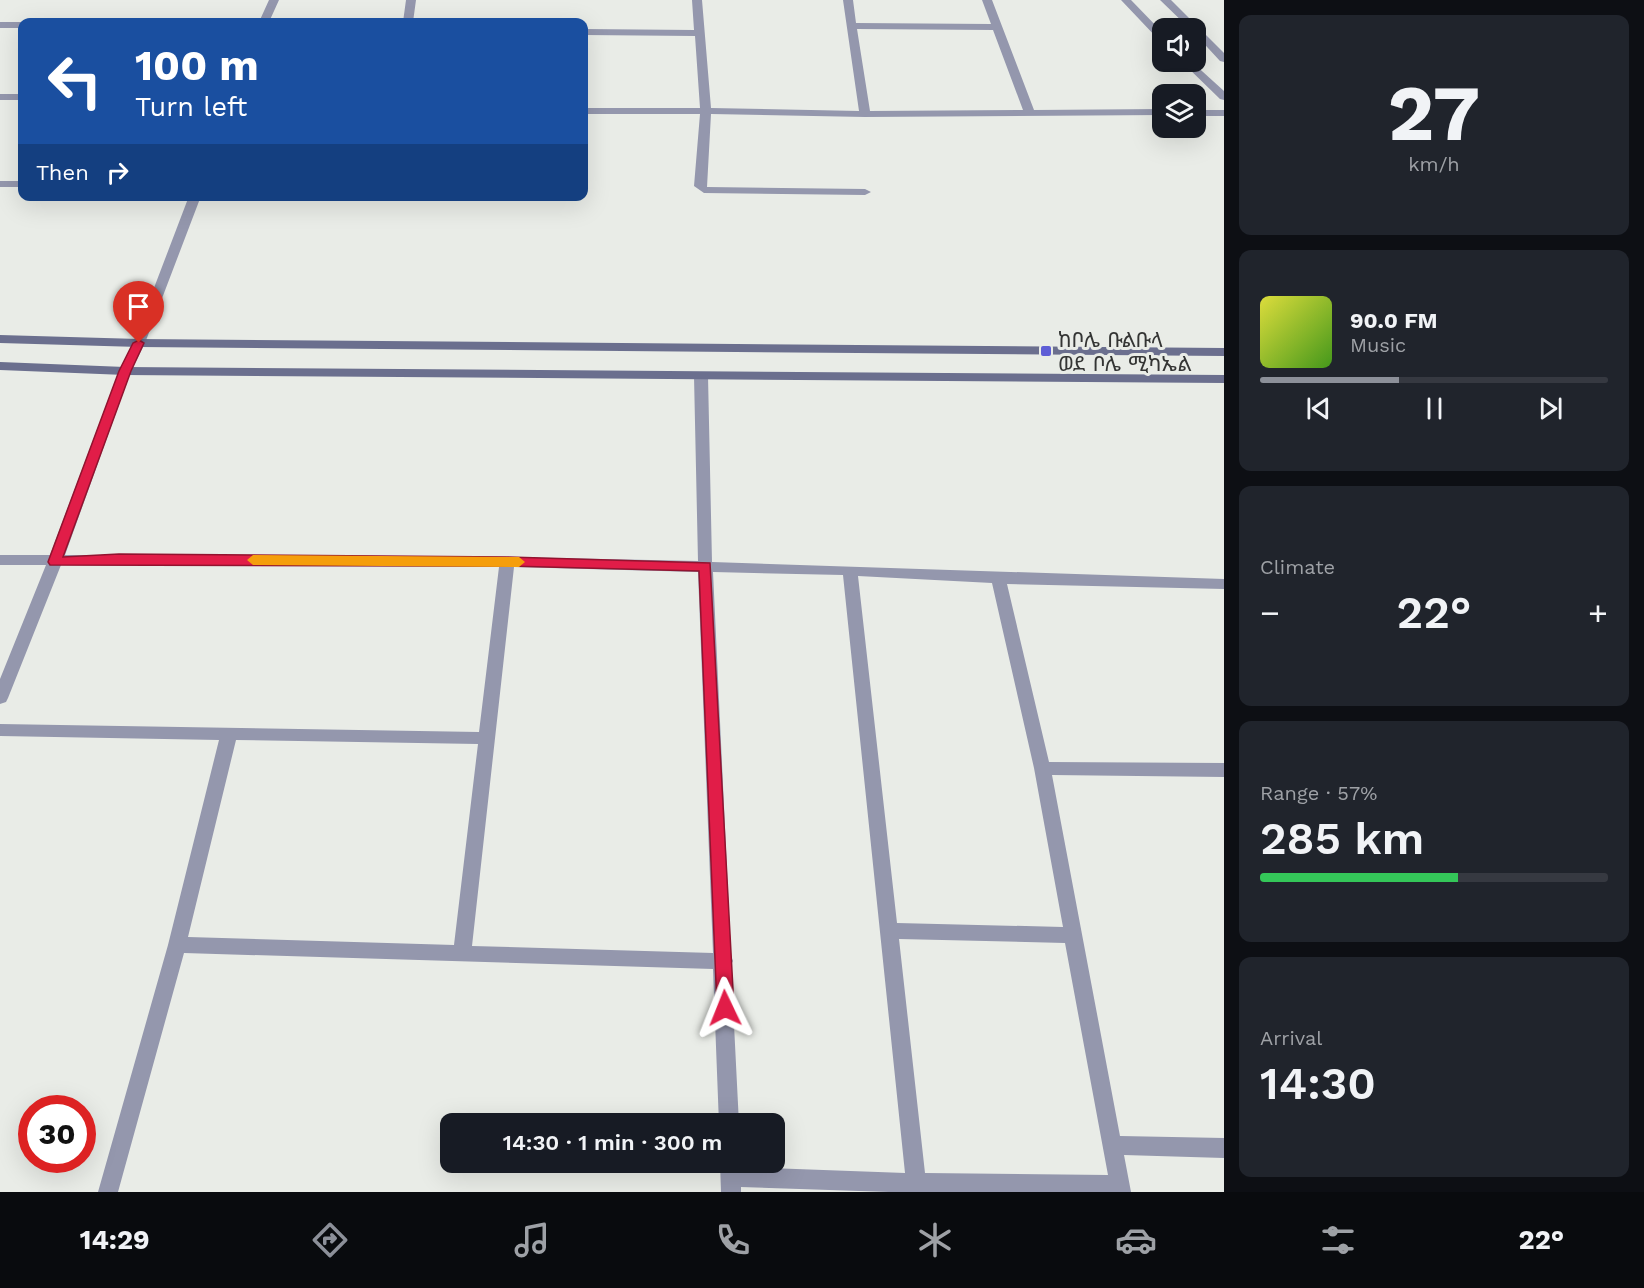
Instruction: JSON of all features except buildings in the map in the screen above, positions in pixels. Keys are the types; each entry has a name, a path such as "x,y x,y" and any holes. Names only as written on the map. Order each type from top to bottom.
{"main road":[{"path":"0,339 139,343 1224,352"},
{"path":"0,366 125,371 1224,379"}],"street":[{"path":"266,18 274,0"},
{"path":"409,18 411,0"},
{"path":"697,0 706,111 700,186 704,190 865,192"},
{"path":"848,0 865,114"},
{"path":"987,0 1029,111"},
{"path":"1126,0 1152,27"},
{"path":"1166,0 1184,18"},
{"path":"0,25 18,25"},
{"path":"852,26 997,27"},
{"path":"588,32 698,33"},
{"path":"1206,40 1224,59"},
{"path":"1198,72 1224,97"},
{"path":"0,97 18,97"},
{"path":"588,111 865,114 1029,111 1152,112"},
{"path":"1206,113 1224,113"},
{"path":"0,184 18,184"},
{"path":"0,698 7,664 55,562 125,371 139,343 193,201"},
{"path":"701,376 705,566 724,961 729,1113"},
{"path":"0,560 507,562 850,570 998,578 1224,584"},
{"path":"462,953 507,562"},
{"path":"850,570 917,1188"},
{"path":"731,1177 917,1188 1121,1189 1042,768 998,578"},
{"path":"0,730 486,738"},
{"path":"108,1192 177,945 229,734"},
{"path":"1042,768 1224,770"},
{"path":"889,931 1074,935"},
{"path":"177,945 724,961"},
{"path":"1113,1145 1224,1148"}],"slow traffic":[{"path":"253,560 519,562"}],"place":[{"name":"ከቦሌ ቡልቡላ ወደ ቦሌ ሚካኤል","path":"1046,351"}],"route":[{"path":"139,343 125,371 55,562 119,559 705,566 725,1008"}]}
